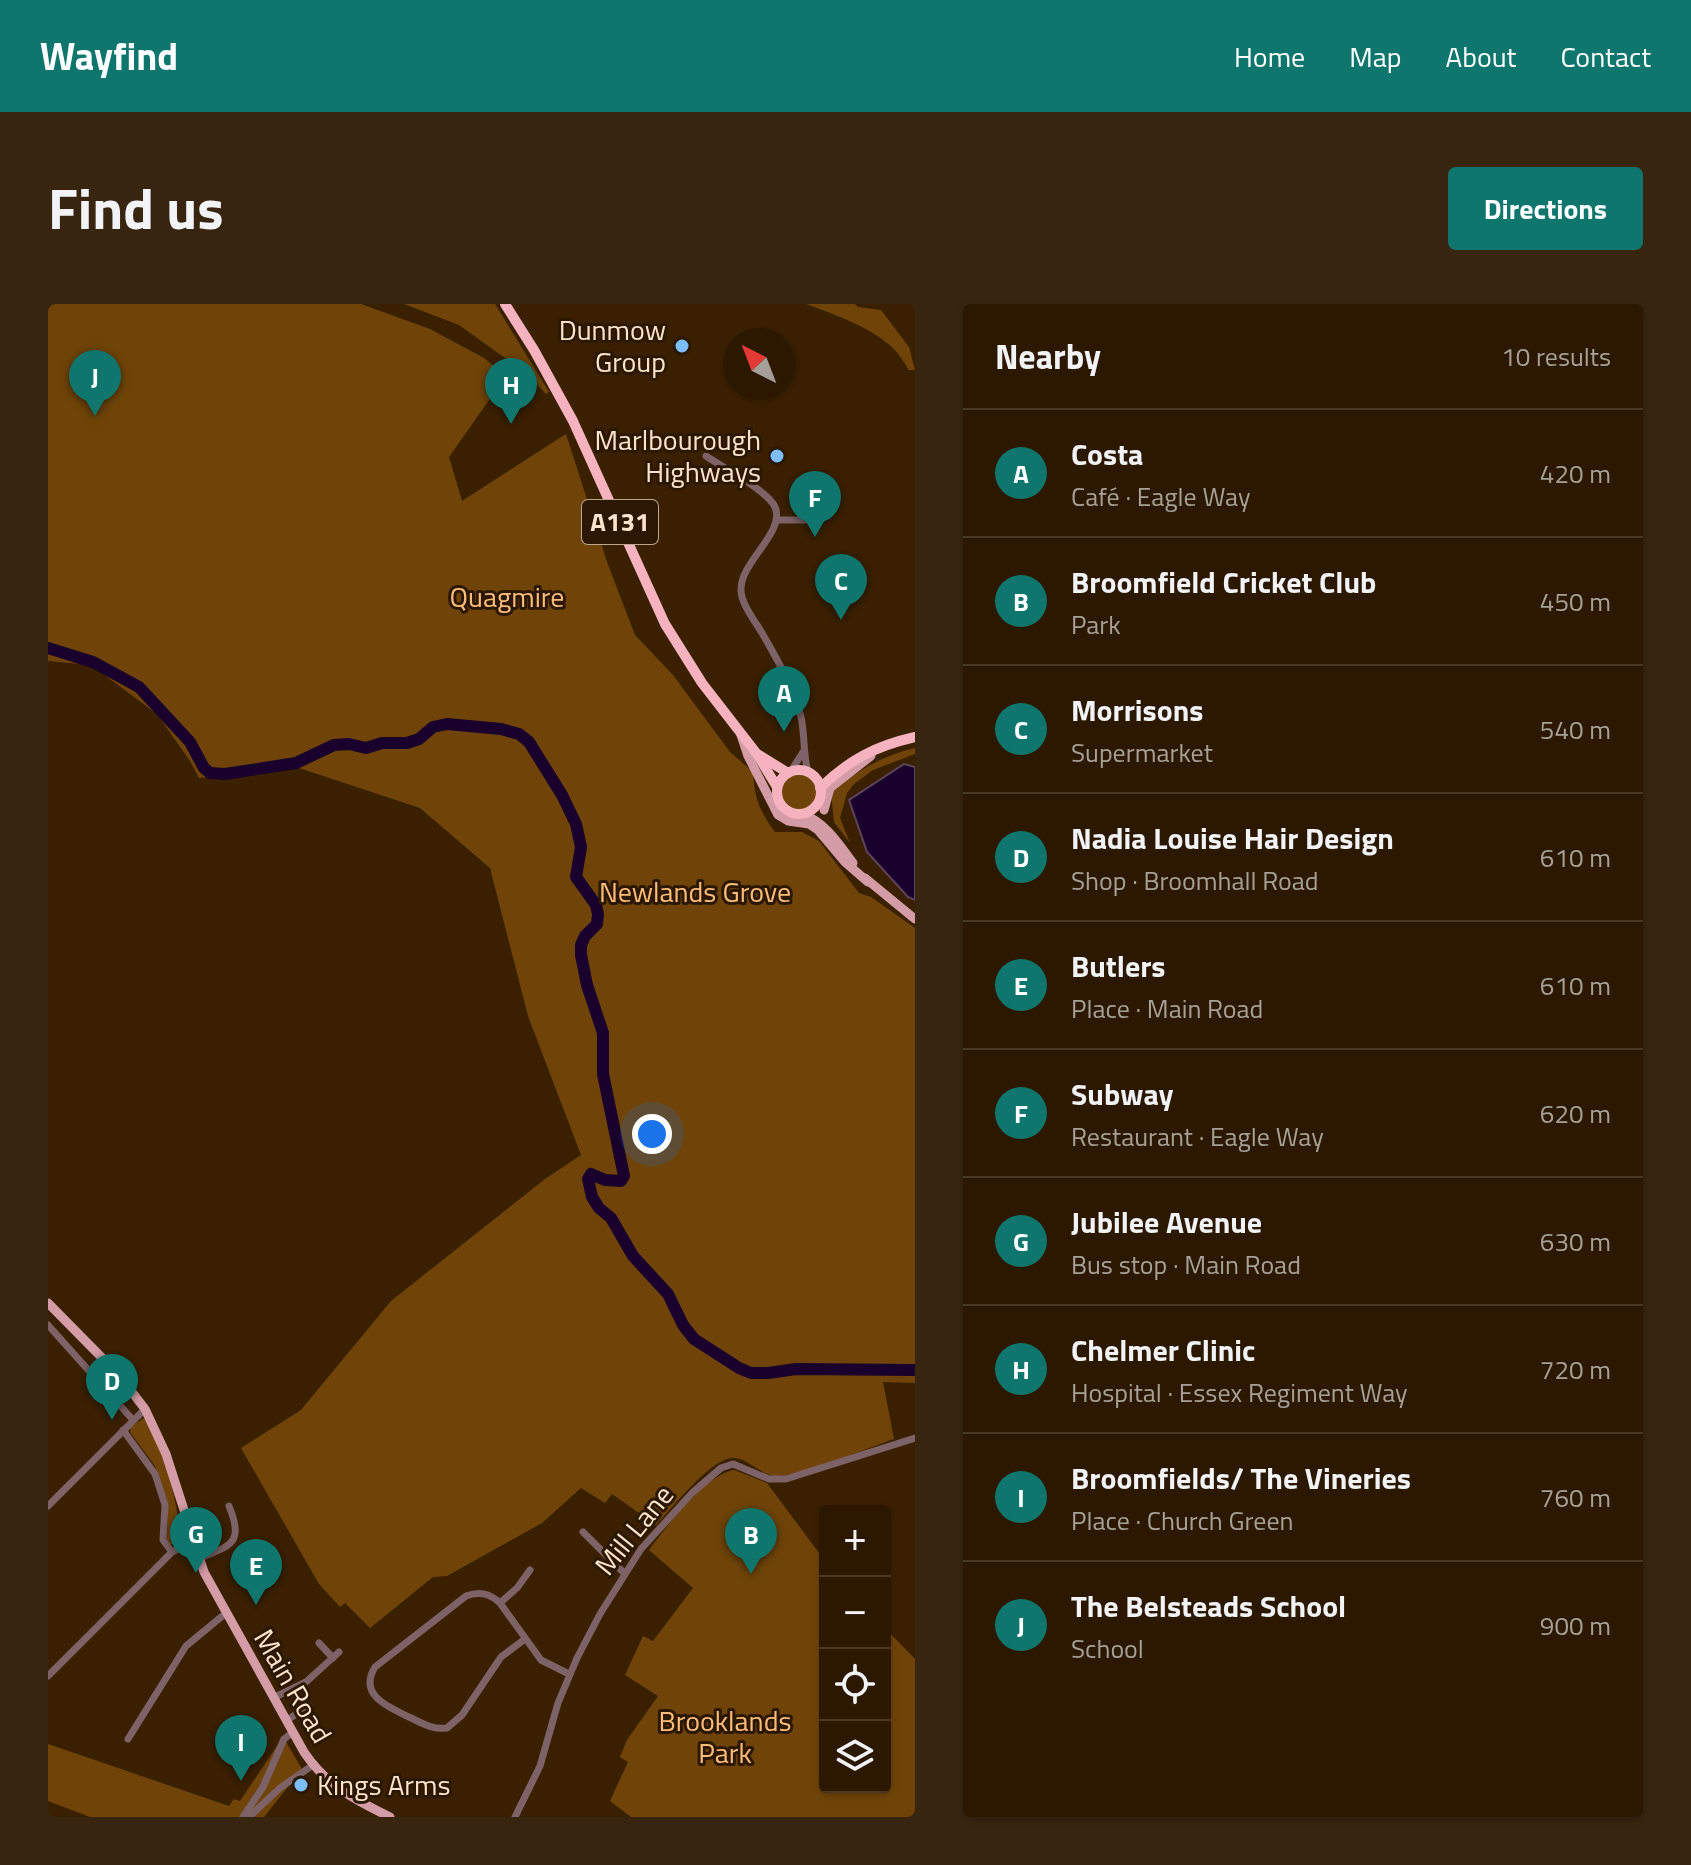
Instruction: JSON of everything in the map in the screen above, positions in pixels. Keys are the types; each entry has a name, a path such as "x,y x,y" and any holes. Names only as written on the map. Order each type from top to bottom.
{"highway":[{"name":"A131","path":"505,304 567,410 665,624 702,683 757,754 777,787"},
{"path":"837,770 821,799 814,808 803,814 793,814 784,809 778,800 777,787 789,772 810,774 837,770 869,751 913,738"},
{"name":"A131","path":"757,754 789,772"},
{"path":"810,774 821,799"}],"main road":[{"path":"741,735 748,756 778,815 788,821 809,824 818,830 845,862 915,919"},
{"path":"832,835 821,799 830,788 870,757 913,738"},
{"path":"803,814 832,835 868,882"},
{"name":"Main Road","path":"48,1303 118,1374 145,1409 166,1454 198,1559 313,1765 342,1792 390,1817"}],"street":[{"path":"706,456 766,497 777,511 777,520 743,578 740,591 789,683 801,717 803,752 810,774"},
{"path":"777,520 806,520"},
{"path":"789,772 803,752"},
{"path":"48,1325 133,1420"},
{"path":"48,1506 145,1409"},
{"path":"123,1430 155,1474 165,1505 163,1540 172,1552"},
{"name":"Mill Lane","path":"515,1817 540,1766 569,1674 624,1573 675,1510 715,1472 727,1465 741,1466 769,1479 786,1479 915,1438"},
{"path":"198,1559 230,1545 236,1537 237,1526 229,1506"},
{"path":"583,1532 624,1573"},
{"path":"48,1676 172,1552 193,1542"},
{"path":"500,1603 517,1588 530,1570"},
{"path":"525,1639 501,1657 462,1715 447,1728 431,1727 386,1706 375,1698 370,1685 375,1667 466,1596 480,1593 500,1603 541,1660 569,1674"},
{"path":"128,1739 186,1646 226,1613"},
{"path":"275,1697 306,1682 336,1655 319,1643"},
{"path":"287,1720 309,1706"},
{"path":"246,1817 284,1739 293,1732"},
{"path":"263,1787 268,1793 313,1765"},
{"path":"246,1817 286,1783"}],"green space":[{"path":"48,304 361,304 430,329 484,358 506,376 449,457 462,501 566,434 607,562 635,635 673,675 730,752 753,772 759,804 775,832 802,832 819,841 859,893 871,897 915,928 915,1383 883,1382 894,1439 786,1475 769,1475 741,1459 730,1458 701,1477 656,1525 612,1494 605,1503 581,1488 542,1523 447,1576 433,1577 370,1628 345,1603 340,1607 319,1584 241,1448 301,1410 391,1301 545,1179 581,1155 528,1016 490,868 420,808 299,768 199,778 157,714 91,665 48,661"},
{"path":"404,304 495,304 549,392 546,394 526,373 459,325"},
{"path":"806,304 855,304 881,310 909,347 915,370 909,370 894,349 875,334"},
{"path":"915,748 915,754 873,770 847,793 840,818 850,843 834,822 831,793 870,765"},
{"path":"799,775 812,780 817,793 812,806 799,811 786,806 781,793 786,780"},
{"path":"144,1418 159,1446 173,1490 181,1535 175,1544 167,1540 168,1506 155,1466 130,1432 131,1427"},
{"name":"Brooklands Park","path":"734,1470 767,1483 819,1553 819,1793 891,1793 891,1634 915,1659 915,1817 631,1817 610,1801 628,1762 620,1757 627,1740 658,1696 625,1675 643,1636 653,1641 693,1588 649,1550 699,1491"},
{"path":"283,1737 302,1769 264,1817 90,1817 48,1801 48,1744 229,1806 234,1799 240,1801"}],"shaded area":[{"path":"904,764 915,767 915,900 908,897 867,852 849,800"}],"waterway":[{"path":"48,648 93,662 139,687 190,742 210,773 225,774 296,763 334,745 366,748 382,743 407,743 419,739 433,727 447,724 501,729 519,734 529,742 576,824 581,847 576,877 596,905 598,914 597,924 581,945 581,955 603,1033 603,1074 624,1176 621,1181 605,1180 591,1174 588,1179 592,1197 611,1218 633,1256 668,1294 683,1325 694,1339 739,1368 751,1373 796,1369 915,1370"}],"place":[{"name":"Dunmow Group","path":"682,346"},
{"name":"The Belsteads School","path":"95,416"},
{"name":"Chelmer Clinic","path":"511,424"},
{"name":"Marlbourough Highways","path":"777,456"},
{"name":"Subway","path":"815,537"},
{"name":"Morrisons","path":"841,620"},
{"name":"Costa","path":"784,732"},
{"name":"Nadia Louise Hair Design","path":"112,1420"},
{"name":"Jubilee Avenue","path":"196,1573"},
{"name":"Broomfield Cricket Club","path":"751,1574"},
{"name":"Butlers","path":"256,1605"},
{"name":"Broomfields/ The Vineries","path":"241,1781"},
{"name":"Kings Arms","path":"301,1785"}],"park label":[{"name":"Quagmire","path":"507,597"},
{"name":"Newlands Grove","path":"695,892"}]}
